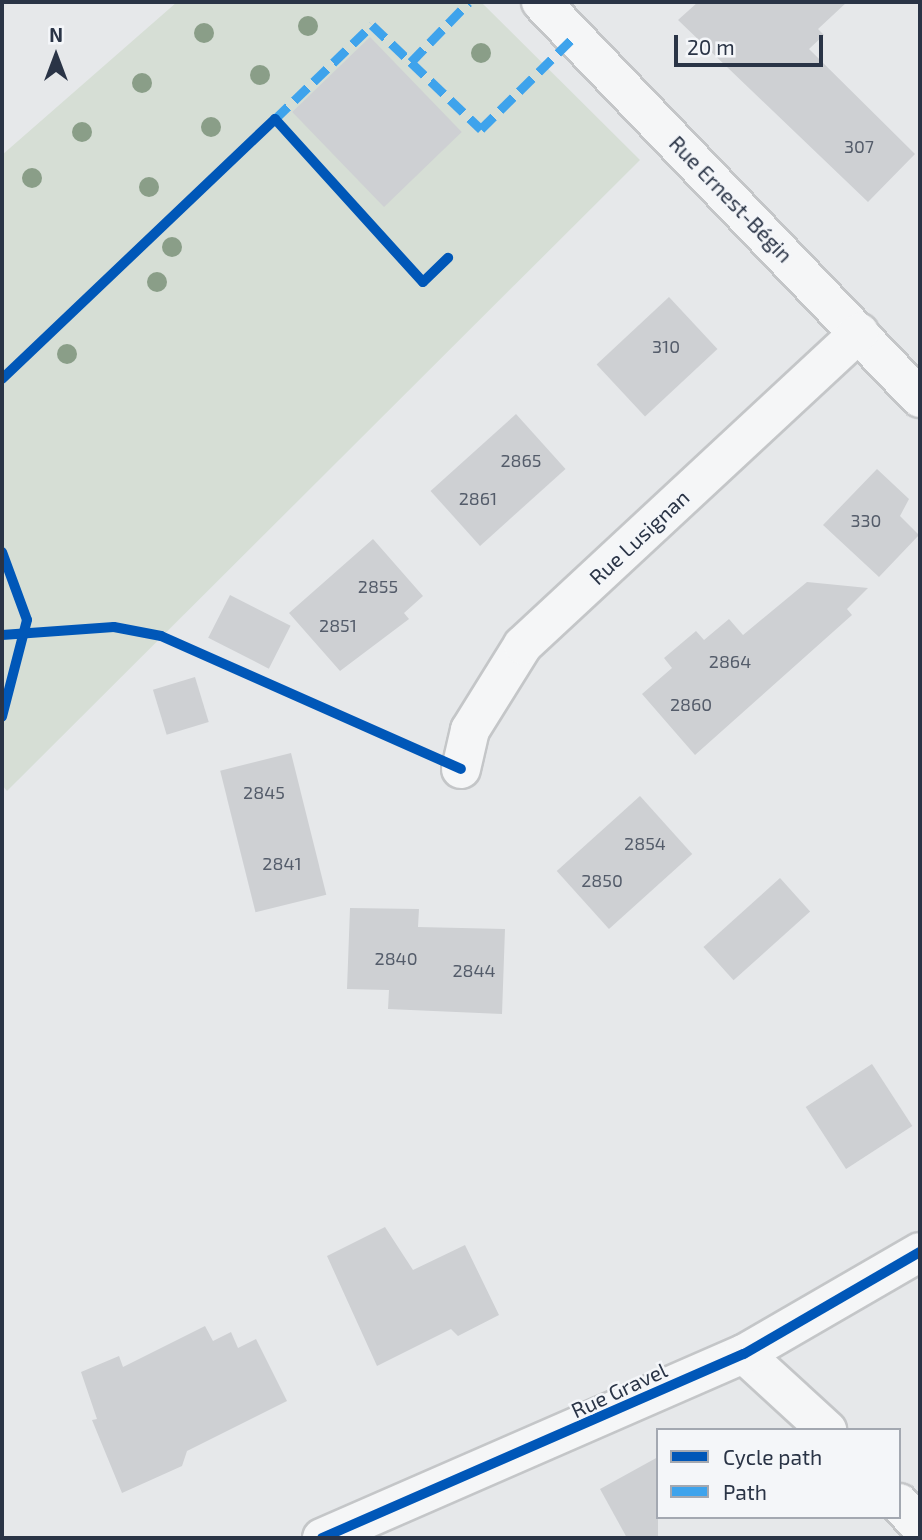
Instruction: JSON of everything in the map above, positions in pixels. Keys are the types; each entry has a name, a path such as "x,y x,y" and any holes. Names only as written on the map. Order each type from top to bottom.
{"street":[{"name":"Rue Ernest-Bégin","path":"546,3 920,398"},
{"name":"Rue Lusignan","path":"461,769 475,720 523,645 859,333"},
{"name":"Rue Gravel","path":"322,1538 744,1354 920,1252"},
{"path":"744,1354 825,1428"},
{"path":"901,1505 920,1526"}],"shaded area":[{"path":"177,2 481,2 640,160 7,791 2,785 2,155"}],"building":[{"path":"698,2 847,2 818,29 824,35 809,49 915,154 868,202 678,20"},
{"path":"370,37 462,132 384,207 292,112"},
{"path":"669,297 717,349 645,416 597,365"},
{"path":"516,414 566,469 480,546 431,491"},
{"path":"877,469 909,499 900,516 919,535 879,577 823,525"},
{"path":"373,539 423,596 404,613 409,619 340,671 289,613"},
{"path":"807,582 868,588 847,609 852,615 695,755 642,694 672,668 664,658 696,631 704,640 729,619 743,635"},
{"path":"230,595 291,626 269,669 208,638"},
{"path":"195,677 209,722 167,735 153,690"},
{"path":"291,753 326,895 255,912 220,771"},
{"path":"640,796 692,854 609,929 557,871"},
{"path":"780,878 810,911 734,980 703,947"},
{"path":"350,908 419,909 418,927 505,929 502,1014 388,1009 389,990 347,989"},
{"path":"872,1064 912,1126 846,1169 806,1107"},
{"path":"385,1227 413,1270 465,1245 499,1315 458,1336 451,1329 377,1366 327,1256"},
{"path":"205,1326 213,1341 231,1332 238,1348 256,1339 287,1401 187,1451 182,1466 122,1493 92,1420 97,1419 81,1372 119,1356 123,1367"},
{"path":"656,1458 658,1538 627,1538 600,1489"}],"marked path":[{"path":"411,62 469,2"},
{"path":"275,119 372,25 481,129 575,36"}],"cycle path":[{"path":"2,379 275,119 423,282 448,258"},
{"path":"2,552 27,620 2,717"},
{"path":"2,635 114,627 161,636 461,769"},
{"path":"322,1538 744,1354 920,1252"}]}
